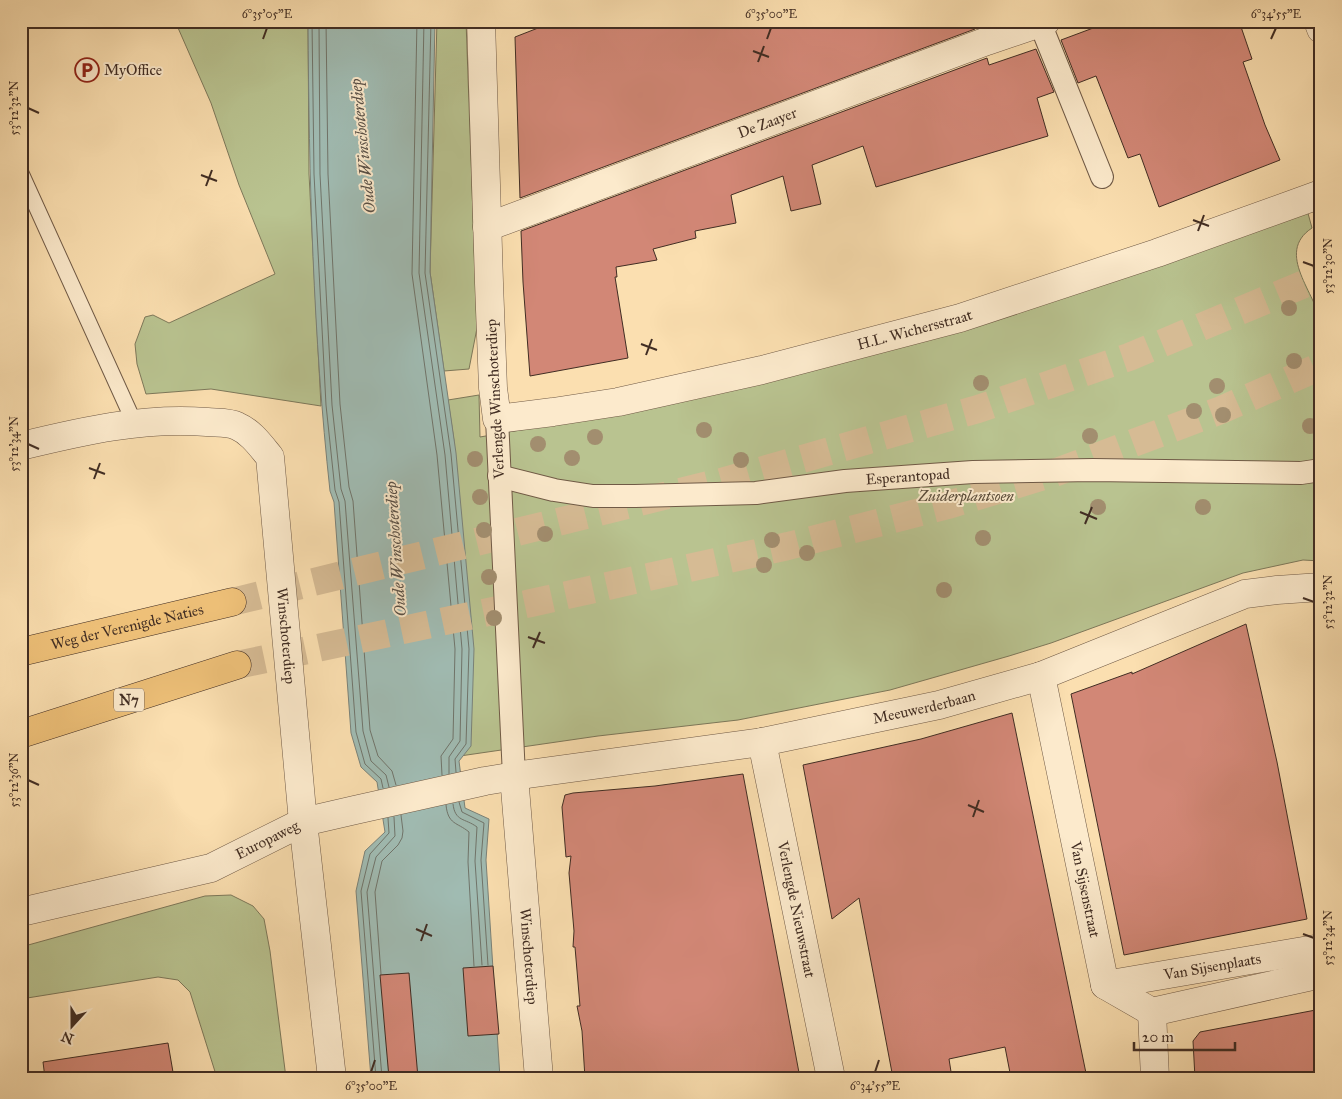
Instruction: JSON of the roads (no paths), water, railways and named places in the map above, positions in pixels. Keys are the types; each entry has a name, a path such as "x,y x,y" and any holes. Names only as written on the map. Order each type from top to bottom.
{"highway":[{"name":"Weg der Verenigde Naties","path":"21,652 232,602"},
{"name":"N7","path":"21,717 237,665 21,734"}],"street":[{"path":"1318,21 1321,30"},
{"name":"Verlengde Winschoterdiep","path":"483,22 487,228 514,776"},
{"path":"1043,22 1102,177"},
{"name":"De Zaayer","path":"487,228 1043,22"},
{"name":"H.L. Wichersstraat","path":"497,419 553,412 637,397 762,370 960,318 1156,253 1321,194"},
{"name":"Winschoterdiep","path":"21,446 134,422 186,420 236,425 254,437 270,457 303,822 332,1078"},
{"name":"Esperantopad","path":"499,476 554,490 593,496 635,496 756,493 845,481 973,472 1093,470 1301,473 1321,470"},
{"name":"Meeuwerderbaan","path":"514,776 762,742 938,705 1042,676 1245,594 1321,587"},
{"name":"Van Sijsenstraat","path":"1042,676 1105,985"},
{"name":"Verlengde Nieuwstraat","path":"762,742 832,1078"},
{"name":"Winschoterdiep","path":"514,776 539,1078"},
{"name":"Europaweg","path":"21,912 211,868 303,822 514,776"},
{"name":"Van Sijsenplaats","path":"1105,985 1321,948"},
{"name":"Van Sijsenplaats","path":"1152,1012 1321,974"},
{"path":"1105,985 1152,1012 1156,1078"}],"lane":[{"path":"21,173 134,422"}],"water":[{"name":"Oude Winschoterdiep","path":"308,21 435,21 430,272 456,453 474,649 471,746 459,761 465,808 489,819 486,860 500,1078 371,1078 356,891 365,851 385,832 377,782 361,767 351,733 334,502 330,491 324,432 316,315 309,139"}],"tunnel":[{"path":"232,602 721,482 978,409 1129,357 1321,277"},
{"path":"237,665 788,546 948,505 1054,473 1221,410 1321,366"}],"place":[{"name":"MyOffice","path":"87,70"}],"park label":[{"name":"Zuiderplantsoen","path":"966,496"}]}
